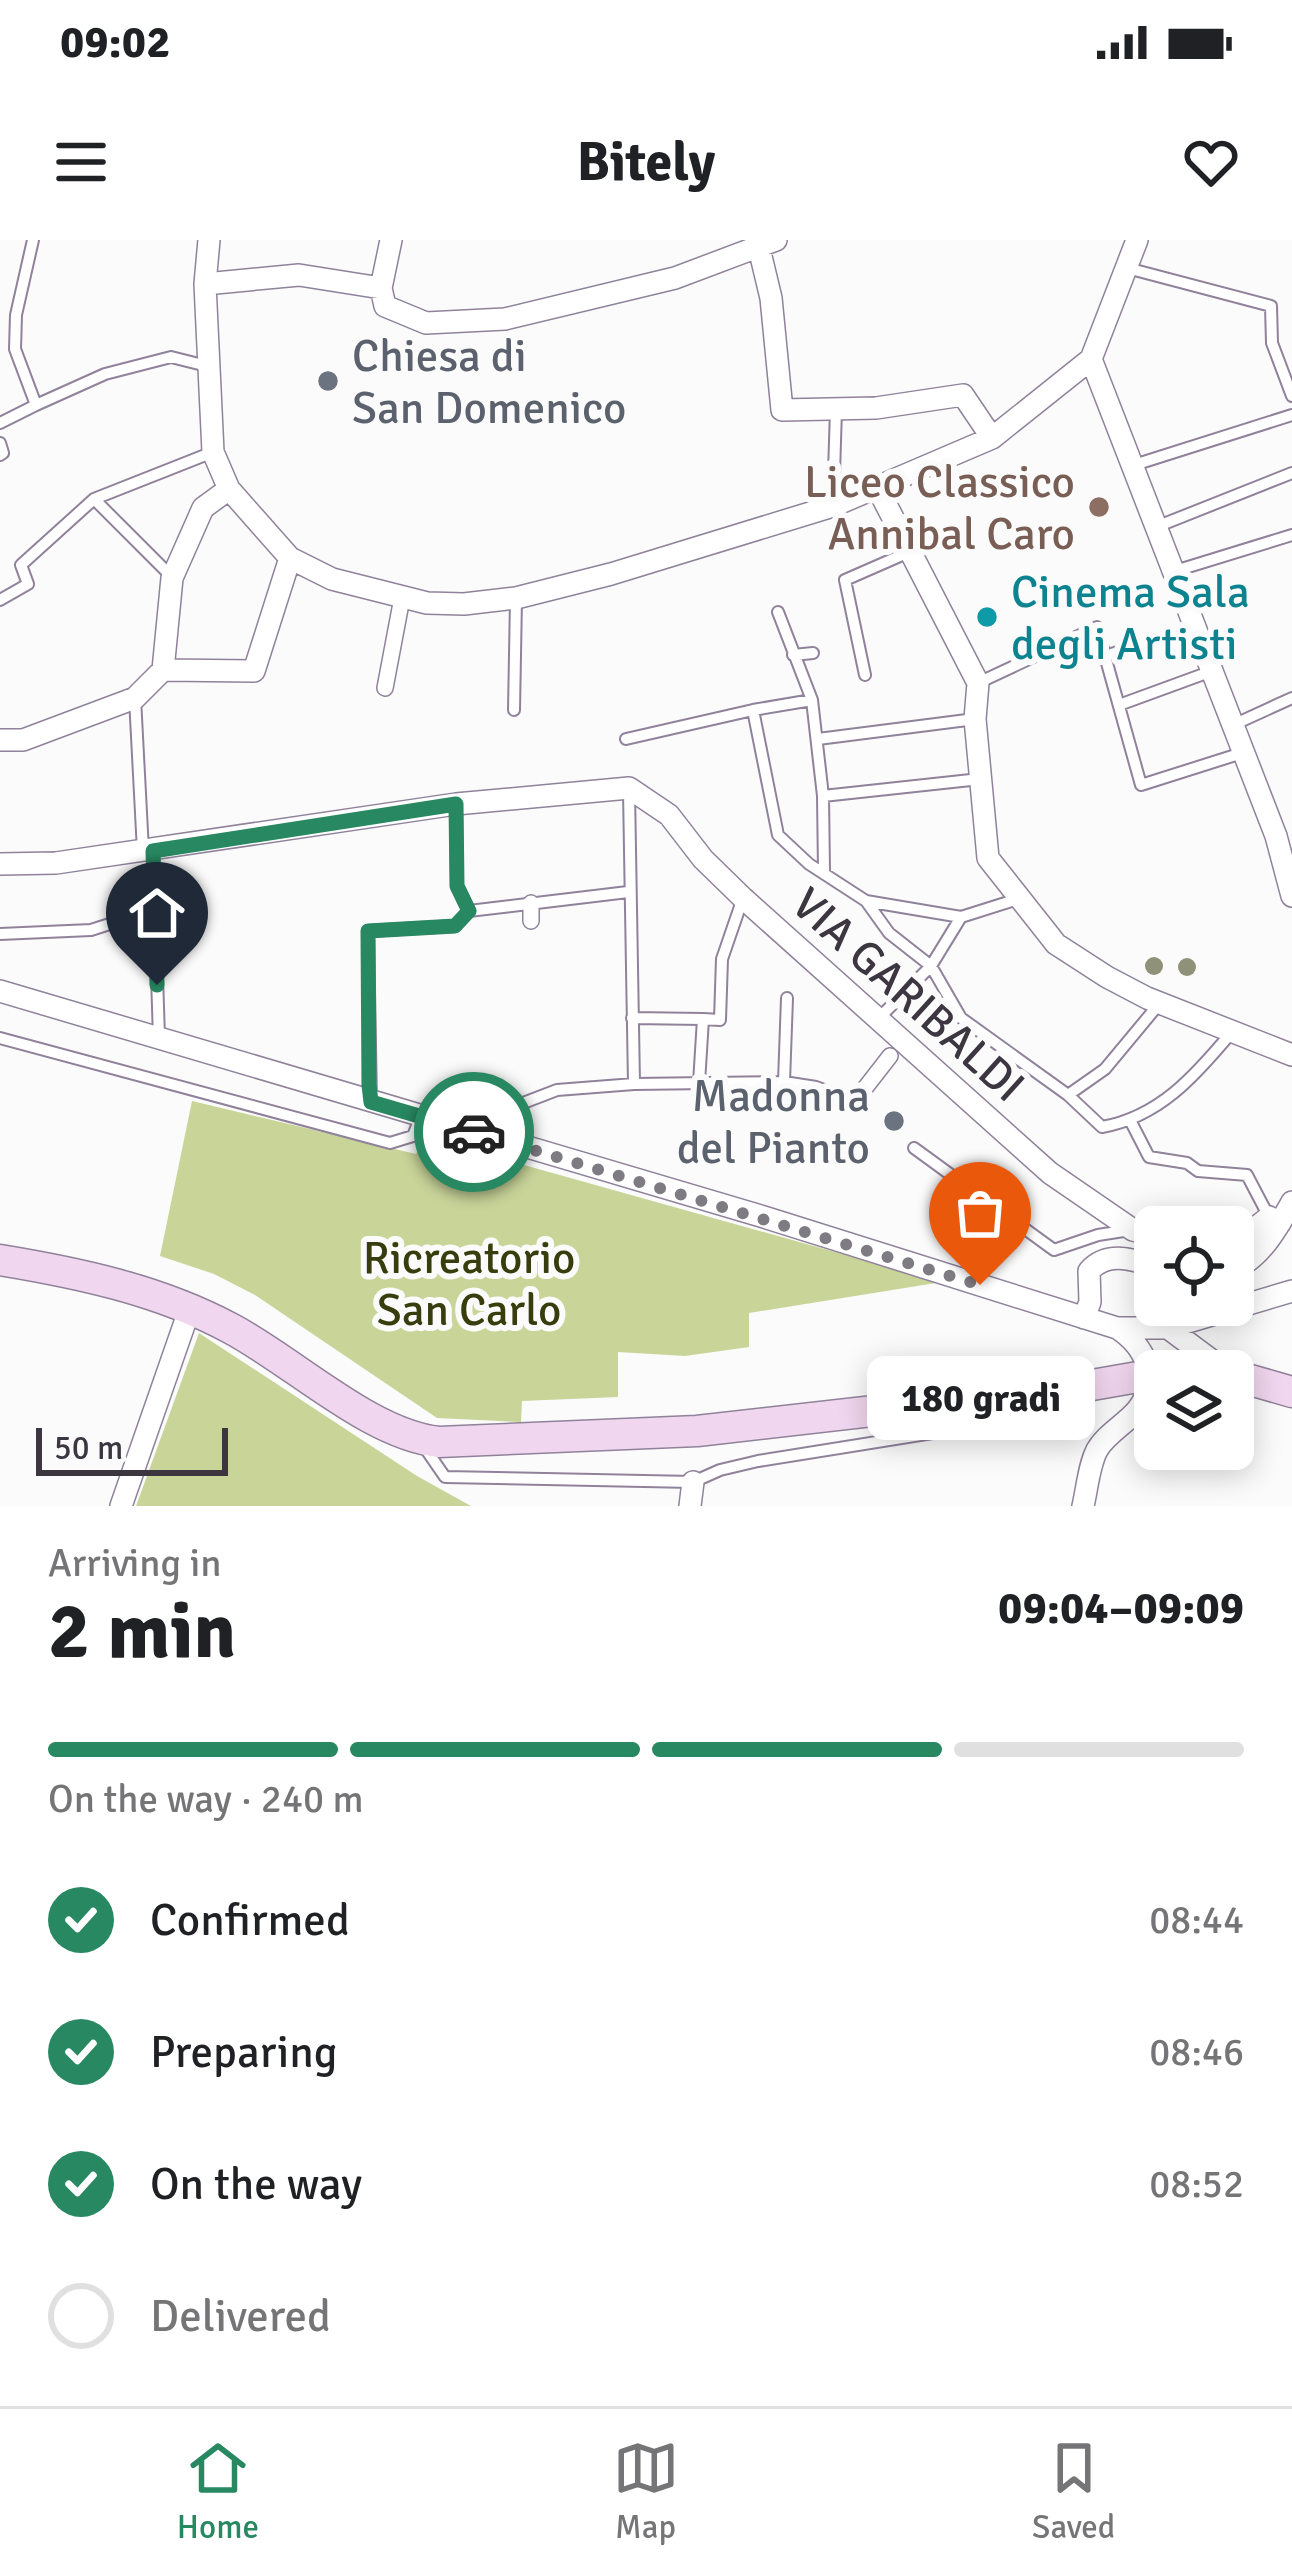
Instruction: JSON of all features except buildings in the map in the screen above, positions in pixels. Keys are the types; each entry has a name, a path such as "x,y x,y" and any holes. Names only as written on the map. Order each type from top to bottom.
{"main road":[{"path":"0,1260 60,1270 190,1308 272,1351 386,1427 420,1440 499,1442 697,1431 1134,1378"},
{"path":"1254,1381 1292,1392"}],"street":[{"path":"208,240 205,284 213,452 229,489 290,558 332,579 402,598 464,604 516,598 610,574 832,506 992,438 1090,359 1137,240"},
{"path":"391,240 381,288 385,306 426,323 480,323 675,278 767,244 782,410 876,408 963,394 992,438"},
{"path":"205,284 299,274 381,288"},
{"path":"1090,359 1241,753 1284,832 1292,896"},
{"path":"877,488 978,683 974,719 988,858 1018,899 1056,944 1107,977 1292,1055"},
{"path":"0,740 23,740 135,698 163,670 172,578 202,508 229,489"},
{"path":"163,670 254,671 290,558"},
{"path":"385,688 402,598"},
{"path":"0,864 56,863 456,804 629,788"},
{"name":"VIA GARIBALDI","path":"629,788 669,815 703,859 743,898 1050,1173 1134,1227"},
{"path":"531,903 531,921"},
{"path":"0,991 764,1217 1117,1328 1168,1328 1292,1291"},
{"path":"855,1101 890,1056"},
{"path":"1254,1250 1292,1202"},
{"path":"1254,1233 1275,1220"},
{"path":"1084,1318 1090,1302 1089,1271 1099,1260 1134,1262"},
{"path":"121,1506 190,1308"},
{"path":"1117,1328 1142,1350"},
{"path":"1168,1328 1198,1350"},
{"path":"1083,1506 1097,1450 1134,1413"},
{"path":"690,1506 693,1482"}],"lane":[{"path":"33,240 16,315 15,349 36,405"},
{"path":"1126,268 1271,306 1272,343 1292,396"},
{"path":"0,424 105,374 171,358 207,366"},
{"path":"832,506 836,409"},
{"path":"1134,465 1292,415"},
{"path":"0,442 0,455"},
{"path":"0,600 28,584 21,565 94,499 213,452"},
{"path":"1154,528 1292,473"},
{"path":"94,499 172,578"},
{"path":"1172,572 1292,535"},
{"path":"865,676 845,580 909,552"},
{"path":"514,710 516,598"},
{"path":"778,612 812,700 823,796 824,872"},
{"path":"978,683 1097,628 1141,785 1241,753"},
{"path":"1105,656 1196,628"},
{"path":"793,655 813,653"},
{"path":"1120,705 1212,671"},
{"path":"135,698 156,909 159,1038"},
{"path":"1233,725 1292,698"},
{"path":"626,739 812,700"},
{"path":"753,710 778,836 866,901 889,934 931,966 961,1018 1067,1095 1102,1127 1131,1122 1168,1099 1234,1031"},
{"path":"818,739 974,719"},
{"path":"823,796 980,779"},
{"path":"629,788 634,1084"},
{"path":"456,804 457,886 469,911"},
{"path":"371,1102 368,931 455,926 469,911 628,892"},
{"path":"632,1018 720,1020 722,959 743,898"},
{"path":"866,901 961,917 1018,899"},
{"path":"0,934 92,930 156,909"},
{"path":"878,1019 931,966 961,917"},
{"path":"784,1082 787,998"},
{"path":"1067,1095 1106,1069 1161,1002"},
{"path":"699,1083 703,1018"},
{"path":"0,1038 390,1143 413,1136 420,1118"},
{"path":"456,1127 557,1090 634,1084 784,1082 855,1101"},
{"path":"1131,1122 1149,1157 1186,1162 1198,1172 1247,1175 1275,1220"},
{"path":"914,1148 1054,1250 1098,1235 1134,1233"},
{"path":"420,1440 445,1477 693,1482 758,1461 1033,1417 1075,1388"}],"green space":[{"name":"Ricreatorio San Carlo","path":"192,1101 416,1154 424,1137 942,1282 749,1313 749,1347 685,1356 618,1352 618,1397 522,1401 521,1422 437,1418 255,1295 214,1274 160,1256"},
{"path":"199,1333 417,1476 471,1506 136,1506"}],"way so far":[{"path":"474,1132 980,1285"}],"place":[{"name":"Chiesa di San Domenico","path":"328,381"},
{"name":"Liceo Classico Annibal Caro","path":"1099,507"},
{"name":"Cinema Sala degli Artisti","path":"987,617"},
{"name":"Madonna del Pianto","path":"894,1121"},
{"name":"180 gradi","path":"980,1285"}],"route":[{"path":"157,985 153,851 456,804 457,886 469,911 455,926 368,931 369,1085 371,1102 474,1132"}]}
